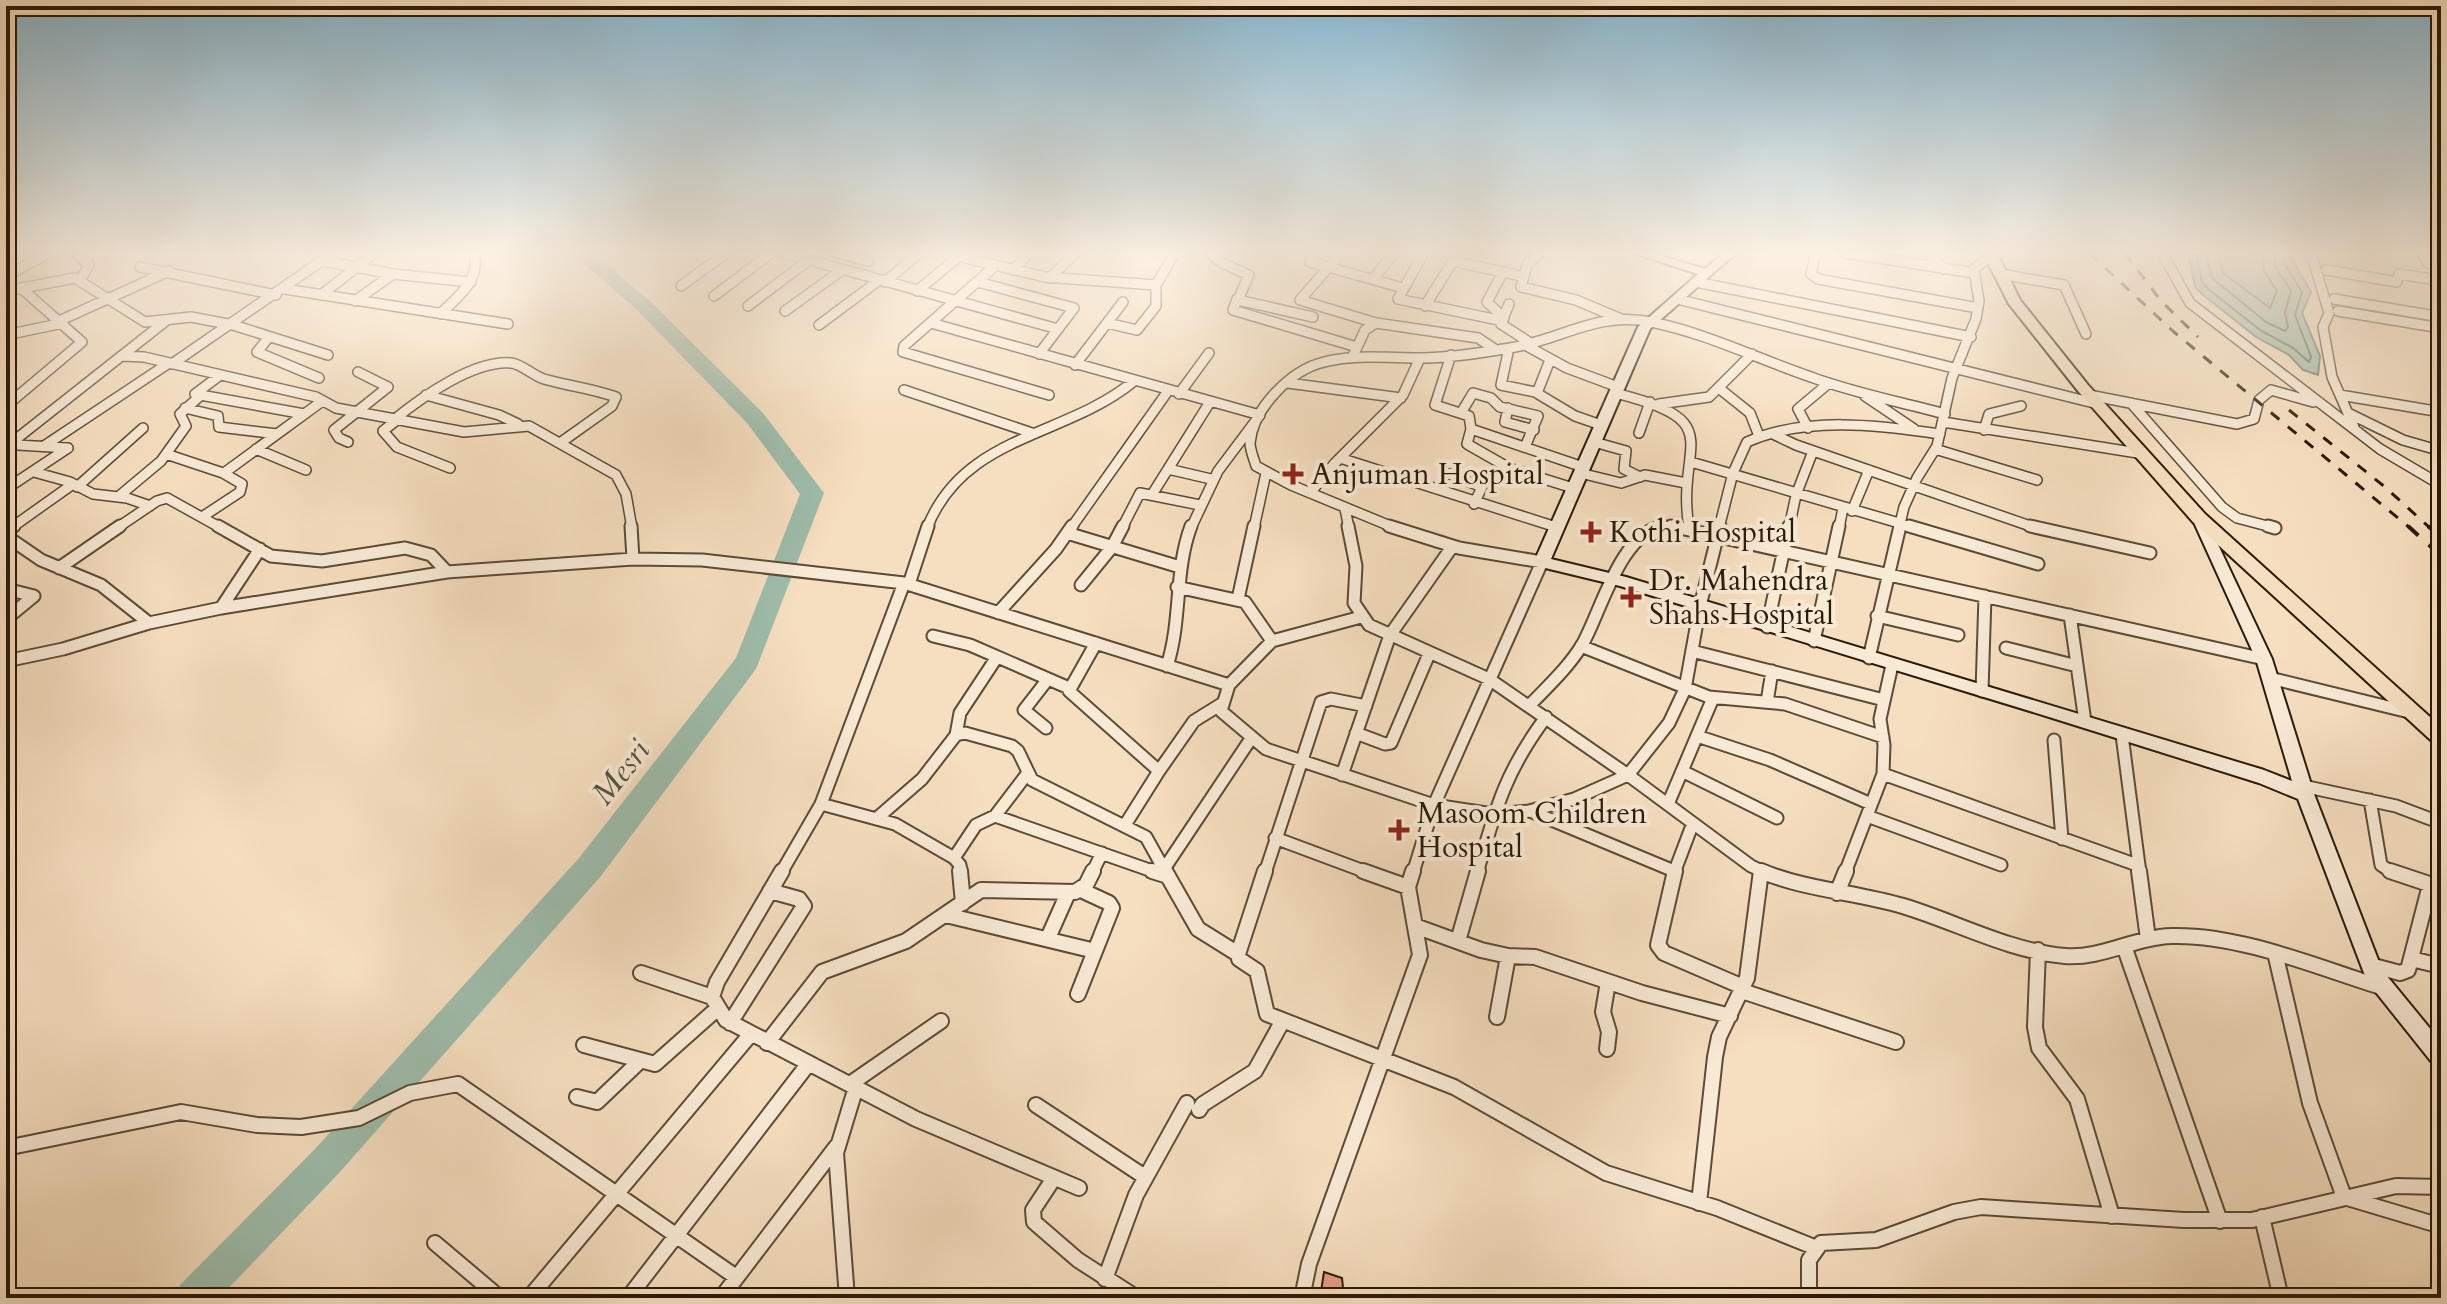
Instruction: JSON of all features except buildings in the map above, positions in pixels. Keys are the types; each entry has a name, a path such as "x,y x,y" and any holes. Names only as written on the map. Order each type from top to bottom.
{"main road":[{"path":"2024,314 2094,399 2199,518 2441,738"}],"street":[{"path":"6,406 82,342 51,314"},
{"path":"6,335 61,322 78,314"},
{"path":"132,314 145,322 191,317 237,327 328,355"},
{"path":"44,446 171,364 237,327 253,314"},
{"path":"440,314 508,324"},
{"path":"819,325 835,314"},
{"path":"942,314 904,346 906,355 1049,395"},
{"path":"1001,314 1058,329"},
{"path":"1039,354 1070,314"},
{"path":"1075,365 1114,314"},
{"path":"1107,323 1137,330 1150,314"},
{"path":"1246,314 1357,347"},
{"path":"1300,314 1313,317"},
{"path":"1306,331 1315,314"},
{"path":"1345,314 1376,323 1478,338 1496,350"},
{"path":"1472,314 1503,319"},
{"path":"1498,314 1503,319"},
{"path":"1505,314 1503,326 1550,360 1616,390 1654,403 1680,418 1691,436 1693,449 1686,483 1689,530"},
{"path":"1608,314 1624,321"},
{"path":"1302,1298 1309,1264 1420,955 1408,887 1434,805 1644,327 1660,314"},
{"path":"1736,314 1957,369 2094,399 2131,403 2237,424 2254,419 2259,400 2271,390 2321,404"},
{"path":"1865,314 1971,337"},
{"path":"1869,658 1904,507 1935,449 1957,369 1971,337 1977,314"},
{"path":"2077,314 2086,334"},
{"path":"2204,314 2380,449 2441,485"},
{"path":"2329,314 2323,327 2324,341 2340,395 2356,431"},
{"path":"2355,314 2441,328"},
{"path":"6,489 68,448 14,442 168,320"},
{"path":"1167,666 1175,638 1180,567 1211,479 1235,444 1287,383 1319,363 1352,358 1420,358 1496,350 1549,339 1583,324 1650,322 1752,354 1943,423 2144,454"},
{"path":"931,323 1260,415"},
{"path":"1352,358 1369,325 1376,323"},
{"path":"269,337 257,350 258,354 319,378"},
{"path":"1509,348 1501,385 1537,393 1569,414 1601,425"},
{"path":"1179,394 1209,353"},
{"path":"1654,403 1696,400 1720,389 1752,354"},
{"path":"1451,355 1435,403 1469,416 1471,429 1467,444 1509,468 1573,488"},
{"path":"121,356 144,357 316,397 321,402 359,411 464,432 518,424"},
{"path":"1310,493 1340,458 1401,398 1420,358"},
{"path":"1537,393 1550,360"},
{"path":"450,468 397,447 383,431 426,395 456,378 512,363 543,379 597,389 616,397 612,406 560,443"},
{"path":"348,442 339,438 334,430 388,387 358,372"},
{"path":"219,376 196,392 200,396 304,414"},
{"path":"1079,1188 916,1119 750,1035 730,1023 715,1002 713,989 821,804 935,510 946,492 979,463 1032,433 1098,406 1132,381"},
{"path":"1287,383 1401,398"},
{"path":"1808,428 1798,409 1829,383"},
{"path":"1720,389 1750,413 1759,436"},
{"path":"904,390 1032,433"},
{"path":"1855,390 1915,430"},
{"path":"998,613 1067,533 1168,391"},
{"path":"1461,413 1471,394 1540,416 1525,447"},
{"path":"426,395 529,426 616,475 628,500 633,559"},
{"path":"2340,395 2441,412"},
{"path":"118,497 166,454 186,426 180,417 185,408 200,396"},
{"path":"224,473 321,402"},
{"path":"1153,493 1210,402"},
{"path":"1639,433 1654,403"},
{"path":"2131,403 2222,507 2237,518 2275,528"},
{"path":"1984,430 1989,414 2021,406"},
{"path":"185,408 218,416 218,425 223,428 277,434"},
{"path":"1508,408 1505,422 1534,430"},
{"path":"2347,413 2403,440 2441,451"},
{"path":"1260,415 1250,444 1256,466 1345,509 1417,538 1509,560 1542,562 1613,579 2304,790 2370,800 2416,812 2441,823"},
{"path":"1361,617 1272,641 1229,685 1221,711 1266,749 1434,805 1493,814 1529,811 1574,799 1628,775 1669,723 1685,689 1700,606 1733,476 1747,442 1759,436 1808,428 1890,426 1915,430 1943,423"},
{"path":"143,428 75,485 6,534 41,560 101,585 149,623"},
{"path":"1471,429 1621,483 1640,477"},
{"path":"1773,433 1813,451 2050,533 2150,553"},
{"path":"1594,442 1626,451 1624,469 1640,477 1686,483"},
{"path":"256,449 306,470"},
{"path":"1935,449 2037,480"},
{"path":"1767,627 1796,495 1813,451"},
{"path":"166,454 224,473 242,484 242,489 202,517"},
{"path":"1340,458 1418,482 1474,504 1556,527"},
{"path":"1691,462 2038,564"},
{"path":"1168,469 1211,479"},
{"path":"1814,641 1830,562 1847,509 1869,470"},
{"path":"34,472 93,494 150,506"},
{"path":"1238,599 1266,473"},
{"path":"1449,474 1482,487 1474,504"},
{"path":"1081,585 1112,547 1140,493 1153,493 1200,505"},
{"path":"59,568 150,506 167,498 282,559 322,561 415,549 431,555 447,572"},
{"path":"1345,509 1356,566 1354,603 1361,617 1429,654 1489,679 1761,871 1800,885 1899,905 2038,950 2081,956 2148,939 2179,936 2212,940 2384,988"},
{"path":"2199,518 2264,659 2304,790 2370,965 2384,988 2434,1042 2441,1058"},
{"path":"1529,706 1581,646 1627,556 1651,530 1660,526 1718,536 2264,659"},
{"path":"1067,533 1180,567"},
{"path":"1342,775 1390,635 1452,547"},
{"path":"221,608 260,549"},
{"path":"6,661 63,649 149,623 221,608 447,572 633,559 702,560 907,584 1229,685"},
{"path":"1177,587 1238,599 1251,607 1272,641"},
{"path":"6,589 34,596 6,619"},
{"path":"1982,691 1985,596"},
{"path":"2070,615 2085,722"},
{"path":"1877,616 1958,635"},
{"path":"933,636 970,645 1069,688 1072,695 1159,771"},
{"path":"1069,688 1096,643"},
{"path":"1581,646 1713,698 1767,702 1802,709 1883,737"},
{"path":"2006,648 2077,666"},
{"path":"1692,651 1884,700"},
{"path":"1356,733 1385,744 1391,743 1429,654"},
{"path":"876,819 922,779 956,735 960,713 997,657"},
{"path":"1837,893 1883,774 1880,719 1892,665"},
{"path":"1767,702 1772,671"},
{"path":"2270,678 2413,713"},
{"path":"1046,728 1024,710 1048,679"},
{"path":"1668,804 1713,698"},
{"path":"1238,954 1323,700 1366,706"},
{"path":"1125,825 1194,721 1223,703"},
{"path":"1458,941 1493,814 1518,755 1546,717"},
{"path":"956,735 965,733 1012,746 1021,756 1032,780 1146,837 1198,929 1238,954 1242,962 1257,971 1267,1014 1454,1087 1606,1173 1699,1203 1814,1247 1844,1240 1875,1240 1961,1208 2009,1207 2220,1221 2262,1217 2396,1186 2441,1187"},
{"path":"2122,735 2148,939"},
{"path":"1697,736 1770,760 1869,810 2001,865"},
{"path":"1166,872 1252,737"},
{"path":"2054,740 2062,839"},
{"path":"1682,771 1777,818"},
{"path":"954,858 976,825 995,816 1027,774"},
{"path":"1883,774 2137,865"},
{"path":"2370,800 2381,865 2395,874 2436,887 2405,973 2370,965"},
{"path":"821,804 895,824 954,858 961,873 963,903"},
{"path":"1529,811 1674,871"},
{"path":"995,816 1166,872"},
{"path":"1693,823 1674,871 1658,945 1660,950 1743,989 1896,1042"},
{"path":"1275,838 1408,887"},
{"path":"1048,938 1075,891 1102,853"},
{"path":"1699,1203 1715,1057 1719,1037 1743,989 1750,962 1761,871"},
{"path":"767,1043 822,972 906,941 989,888 1075,891 1109,903 1112,908 1078,994"},
{"path":"730,1023 804,906 799,899 770,891"},
{"path":"946,915 1095,951"},
{"path":"1415,926 1508,956 1535,957 1608,982 1730,1016"},
{"path":"2124,946 2220,1221"},
{"path":"2038,950 2036,1036 2046,1059 2072,1088 2077,1099 2112,1216"},
{"path":"1497,1017 1508,956"},
{"path":"2276,957 2310,1103 2344,1197"},
{"path":"2411,959 2441,966"},
{"path":"641,973 715,1002"},
{"path":"1607,1049 1609,1032 1603,1012 1608,982"},
{"path":"584,1045 651,1064 658,1062 715,1002"},
{"path":"847,1298 836,1181 837,1147 853,1085 941,1021"},
{"path":"1105,1279 1145,1177 1193,1107 1203,1104 1255,1071 1282,1022"},
{"path":"529,1298 750,1035"},
{"path":"577,1097 597,1102 640,1061"},
{"path":"628,1298 809,1063"},
{"path":"6,1148 181,1112 257,1125 301,1127 359,1118 410,1093 458,1084 736,1277"},
{"path":"1036,1105 1145,1177"},
{"path":"721,1298 837,1147"},
{"path":"1054,1178 1033,1210 1034,1222 1105,1279 1137,1298"},
{"path":"2344,1197 2441,1226"},
{"path":"2262,1217 2281,1298"},
{"path":"435,1243 500,1298"},
{"path":"1809,1298 1809,1259 1814,1247"}],"water":[{"path":"2227,314 2302,314 2320,356 2318,375 2303,370 2289,355 2256,337"}],"waterway":[{"name":"Mesri","path":"193,1298 327,1161 590,867 747,662 812,493 755,418 652,314"}],"railway":[{"path":"2154,314 2410,528"},
{"path":"2174,314 2198,337"},
{"path":"2289,410 2385,487 2430,528"},
{"path":"2408,526 2441,556"},
{"path":"2428,526 2441,538"}],"place":[{"name":"Anjuman Hospital","path":"1293,474"},
{"name":"Kothi Hospital","path":"1591,532"},
{"name":"Dr. Mahendra Shahs Hospital","path":"1631,597"},
{"name":"Masoom Children Hospital","path":"1399,830"}]}
